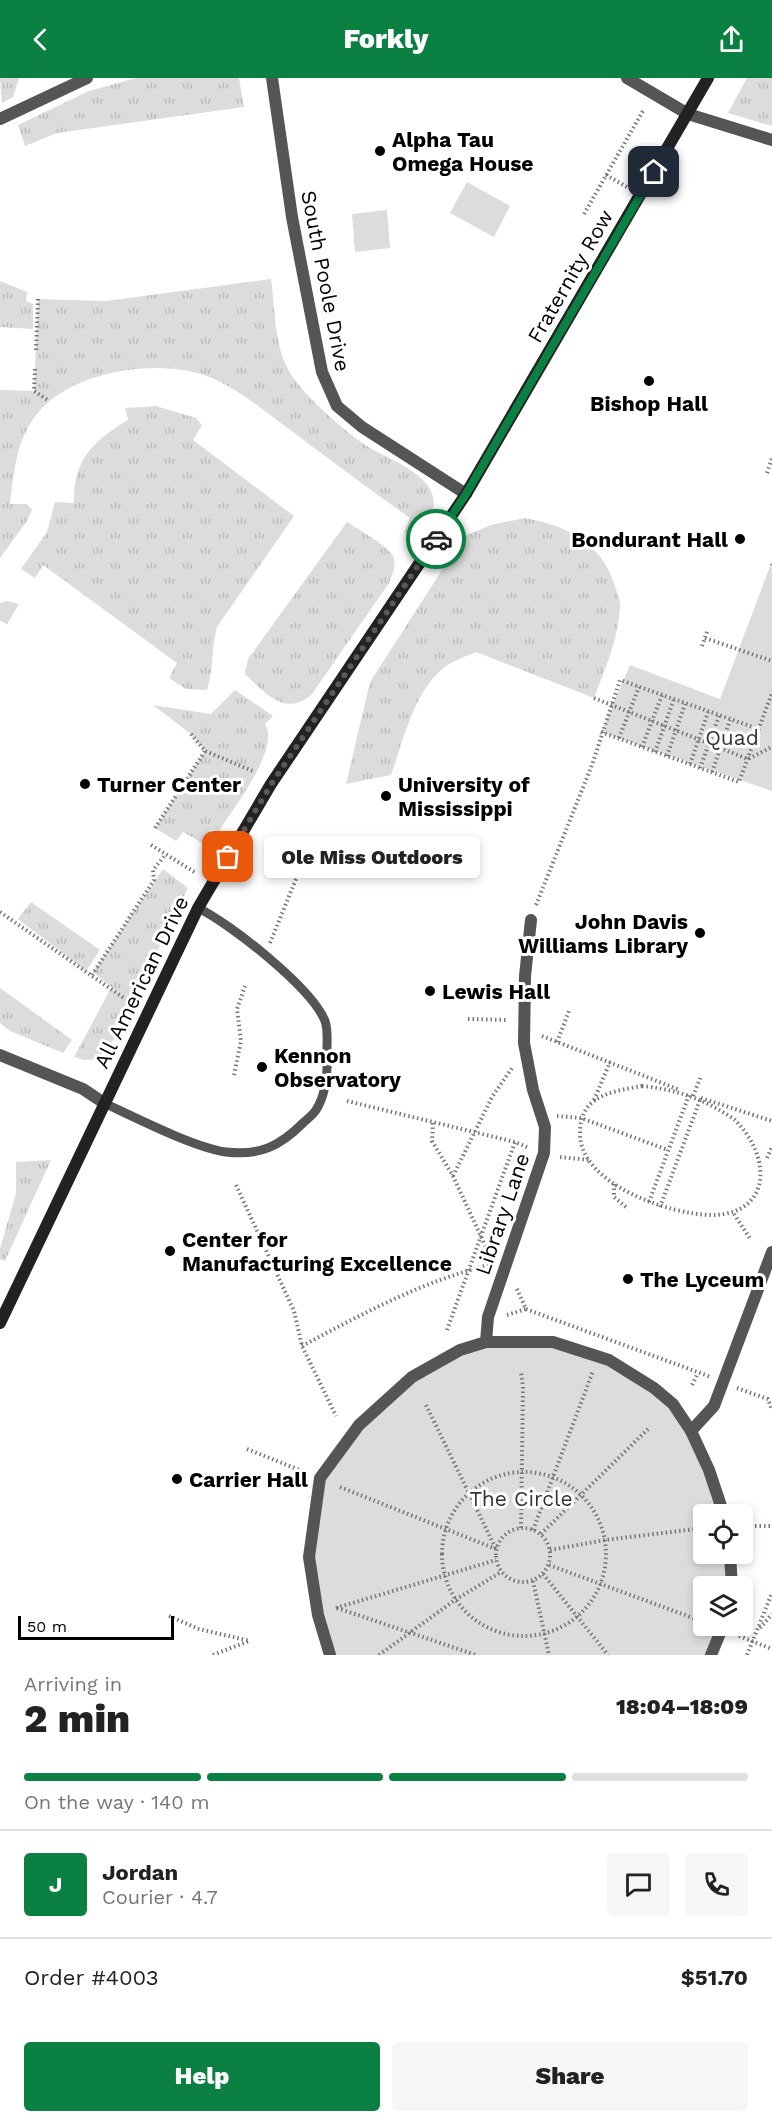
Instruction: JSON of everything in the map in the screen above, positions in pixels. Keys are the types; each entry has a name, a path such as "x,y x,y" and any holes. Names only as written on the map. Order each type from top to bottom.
{"street":[{"path":"0,119 87,78"},
{"name":"South Poole Drive","path":"272,78 292,217 321,372 325,381 337,406 362,427 466,494"},
{"path":"627,78 688,114 772,140"},
{"name":"Fraternity Row","path":"466,494 708,78"},
{"name":"All American Drive","path":"0,1323 198,908 272,783 466,494"},
{"name":"Library Lane","path":"486,1342 488,1317 544,1153 545,1127 532,1090 524,1043 525,976 531,920"},
{"path":"0,1055 83,1089 104,1103"},
{"path":"691,1431 714,1406 772,1252"},
{"path":"330,1655 318,1615 309,1557 320,1478 359,1425 412,1377 460,1350 486,1342 553,1342 609,1360 654,1388 673,1404 691,1431 709,1470 720,1504"},
{"path":"711,1655 719,1636"}],"lane":[{"path":"104,1103 183,1137 226,1152 275,1147 316,1111 325,1088 327,1056 326,1023 313,999 231,929 198,908"}],"path":[{"path":"584,214 644,109"},
{"path":"606,175 628,187"},
{"path":"36,350 38,299"},
{"path":"35,369 34,391 49,401"},
{"path":"767,473 772,458"},
{"path":"702,646 708,629"},
{"path":"705,638 772,661"},
{"path":"531,920 592,765 620,680 759,729"},
{"path":"619,738 639,687"},
{"path":"601,732 739,782 772,693"},
{"path":"642,747 662,695"},
{"path":"594,698 748,759 772,747"},
{"path":"655,752 674,699"},
{"path":"667,756 685,704"},
{"path":"690,764 708,712"},
{"path":"700,768 719,716"},
{"path":"712,772 730,720"},
{"path":"191,734 205,751 255,772"},
{"path":"154,828 205,751"},
{"path":"151,845 196,873"},
{"path":"92,975 154,880 153,870 166,854"},
{"path":"270,944 296,879"},
{"path":"0,912 131,1003"},
{"path":"234,1075 241,1041 237,1009 245,986"},
{"path":"557,1042 568,1011"},
{"path":"468,1019 509,1020"},
{"path":"542,1036 691,1095 772,1121"},
{"path":"610,1062 593,1101 581,1118 580,1136 589,1160 614,1184 660,1207 687,1214 734,1214 748,1208 760,1198"},
{"path":"453,1176 492,1097 512,1067"},
{"path":"649,1202 668,1150 700,1076"},
{"path":"593,1101 618,1091 642,1086 691,1095 735,1120 767,1158 769,1168"},
{"path":"660,1207 700,1100"},
{"path":"347,1101 515,1142 533,1150"},
{"path":"556,1116 581,1118 668,1150"},
{"path":"302,1346 390,1300 469,1270 493,1264 453,1176 432,1141 433,1123"},
{"path":"447,1329 515,1142"},
{"path":"767,1158 772,1147"},
{"path":"558,1156 589,1160"},
{"path":"614,1184 614,1197 626,1207"},
{"path":"236,1185 294,1311 302,1346 336,1416"},
{"path":"734,1214 751,1240"},
{"path":"514,1284 526,1309"},
{"path":"507,1315 526,1309 768,1399 772,1410"},
{"path":"533,1530 593,1371"},
{"path":"521,1372 523,1388 521,1528"},
{"path":"692,1385 698,1373"},
{"path":"426,1405 496,1549 496,1560 501,1572 517,1582 533,1581 543,1574 549,1565 550,1550 541,1534 533,1530 521,1528 505,1534 496,1549"},
{"path":"541,1534 648,1429"},
{"path":"247,1449 308,1474"},
{"path":"523,1472 553,1477 580,1494 596,1515 605,1540 606,1561 601,1586 578,1616 544,1634 518,1637 492,1631 472,1618 455,1600 444,1575 442,1547 446,1529 460,1502 497,1476 523,1472"},
{"path":"340,1487 496,1549"},
{"path":"755,1526 772,1526"},
{"path":"550,1550 605,1540 693,1529"},
{"path":"476,1655 336,1608 496,1560"},
{"path":"549,1565 693,1618"},
{"path":"379,1655 455,1600 501,1572"},
{"path":"543,1574 608,1655"},
{"path":"533,1581 549,1655"},
{"path":"747,1655 772,1593"},
{"path":"757,1631 772,1614"},
{"path":"169,1616 199,1629 250,1641 213,1655"},
{"path":"739,1636 772,1648"}],"green space":[{"path":"0,78 19,78 13,97 2,103"},
{"path":"136,78 239,78 244,107 57,133 25,146 18,125 89,91"},
{"path":"747,78 772,78 772,126 728,113"},
{"path":"467,182 510,206 494,237 450,213"},
{"path":"387,210 390,248 355,252 352,214"},
{"path":"271,279 280,348 294,379 313,401 349,433 423,480 434,501 433,509 425,521 404,533 410,518 234,389 193,372 145,368 119,371 72,387 52,399 37,414 20,445 10,504 27,504 32,510 27,521 0,558 0,390 34,391 38,299 106,301"},
{"path":"0,281 27,292 26,301 33,304 33,329 0,327"},
{"path":"156,406 196,418 202,425 193,440 294,516 217,627 207,690 186,689 169,678 177,663 43,565 35,578 21,569 47,532 55,502 74,503 77,475 81,463 95,444 128,420 125,408"},
{"path":"524,518 568,531 580,538 601,558 615,586 620,605 617,631 594,698 476,652 446,666 426,688 411,716 391,775 346,784 370,682 464,536 491,525"},
{"path":"347,522 390,552 394,559 393,573 389,583 312,694 293,704 276,700 260,689 245,674 248,659"},
{"name":"Quad","path":"772,561 772,791 601,732 630,665 720,699"},
{"path":"7,601 19,604 7,624 0,621 0,603"},
{"path":"235,690 273,716 265,724 268,735 261,763 218,833 212,829 202,843 183,832 176,841 155,828 205,751 191,734 153,705 211,714"},
{"path":"163,869 188,888 116,1037 98,1059 84,1060 74,1057 111,988 121,995 93,972"},
{"path":"31,902 100,950 86,971 18,919"},
{"path":"0,988 72,1040 63,1053 10,1031 0,1023"},
{"path":"51,1160 5,1261 0,1259 0,1249 16,1193 16,1162"},
{"name":"The Circle","path":"553,1342 609,1360 673,1404 719,1504 693,1504 693,1564 731,1564 731,1576 693,1576 693,1636 719,1636 711,1655 330,1655 309,1557 320,1478 333,1460 412,1377 460,1350"}],"way so far":[{"path":"228,857 272,783 436,539"}],"place":[{"name":"Alpha Tau Omega House","path":"380,151"},
{"name":"Bishop Hall","path":"649,381"},
{"name":"Bondurant Hall","path":"740,539"},
{"name":"Turner Center","path":"85,784"},
{"name":"University of Mississippi","path":"386,796"},
{"name":"Ole Miss Outdoors","path":"228,857"},
{"name":"John Davis Williams Library","path":"700,933"},
{"name":"Lewis Hall","path":"430,991"},
{"name":"Kennon Observatory","path":"262,1067"},
{"name":"Center for Manufacturing Excellence","path":"170,1251"},
{"name":"The Lyceum","path":"628,1279"},
{"name":"Carrier Hall","path":"177,1479"}],"route":[{"path":"436,539 466,494 654,172"}]}
